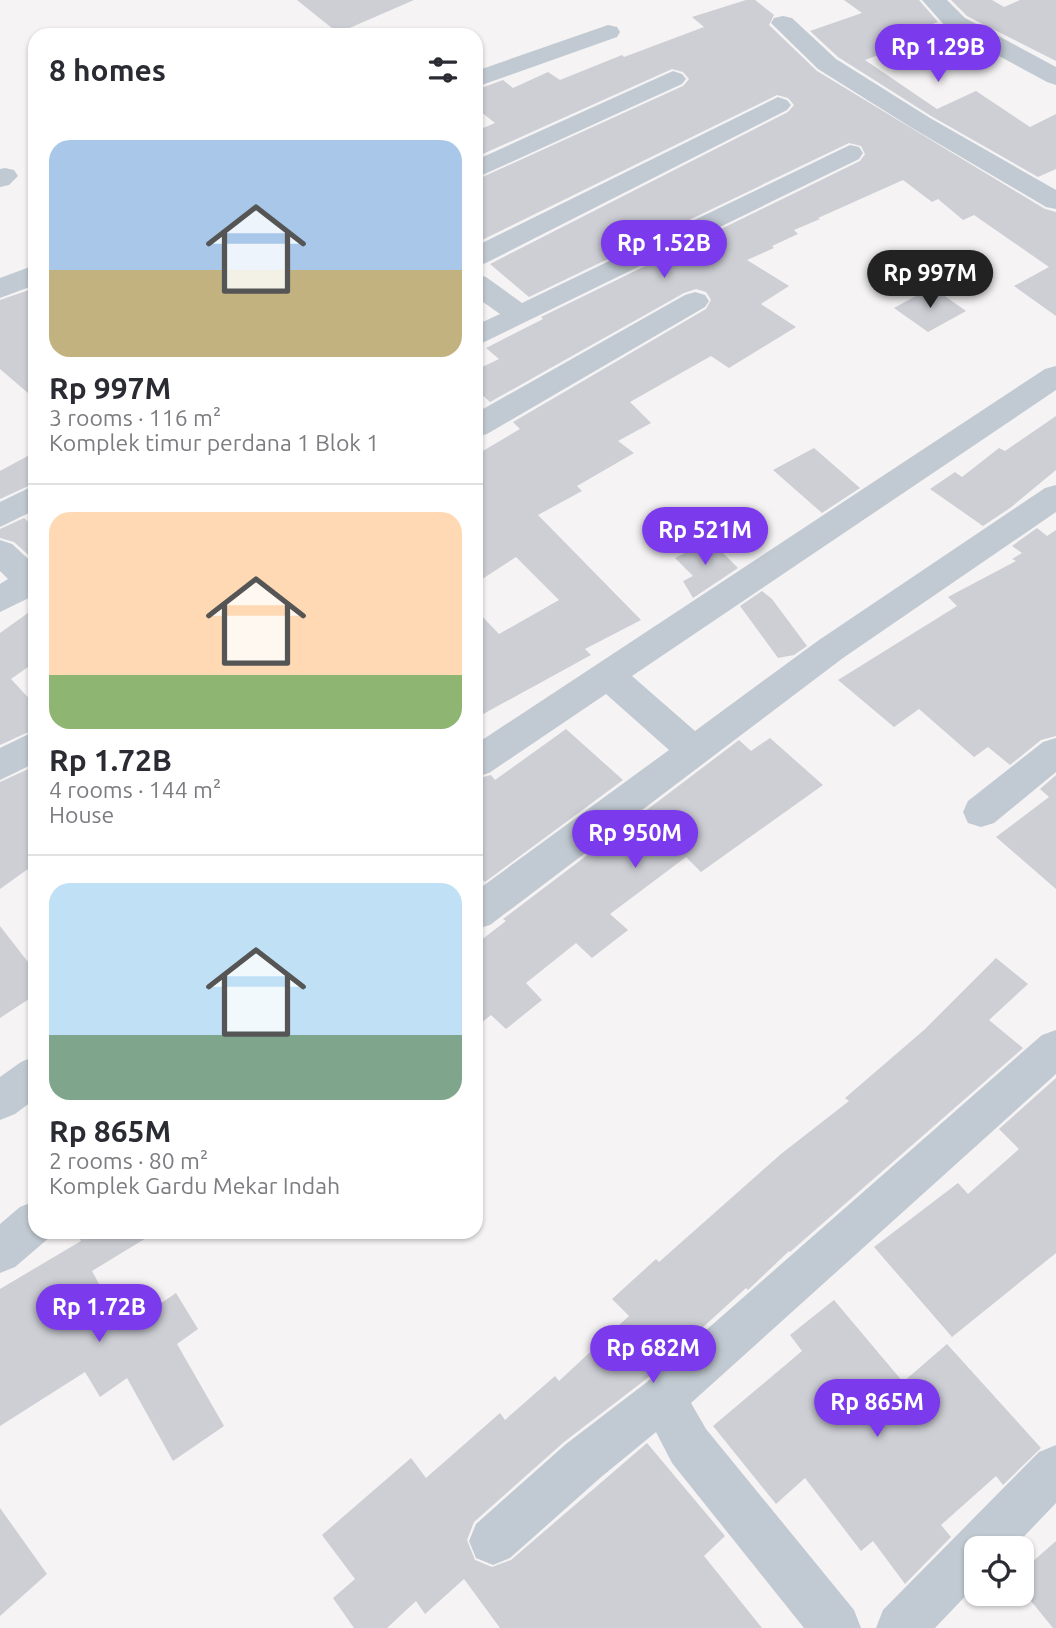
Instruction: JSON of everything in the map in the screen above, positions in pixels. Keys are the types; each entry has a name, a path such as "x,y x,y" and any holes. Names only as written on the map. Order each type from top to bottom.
{"street":[{"path":"934,0 956,23 1056,77"},
{"path":"783,23 827,64 921,123 1056,201"},
{"path":"483,77 608,32"},
{"path":"483,167 673,79"},
{"path":"483,253 778,105"},
{"path":"483,333 850,153"},
{"path":"0,289 28,277"},
{"path":"483,288 519,314"},
{"path":"483,423 695,301"},
{"path":"483,758 1056,376"},
{"path":"483,907 831,649 1056,496"},
{"path":"0,516 28,500"},
{"path":"0,552 28,576"},
{"path":"0,600 28,583"},
{"path":"608,675 694,751"},
{"path":"0,766 28,749"},
{"path":"981,812 1056,752"},
{"path":"493,1541 583,1461 663,1398 1056,1048"},
{"path":"0,1101 28,1080"},
{"path":"0,1252 28,1228"},
{"path":"663,1398 689,1446 836,1628"},
{"path":"991,1536 1056,1469"},
{"path":"901,1628 964,1563"}],"building":[{"path":"297,0 414,0 350,28 332,28"},
{"path":"746,0 755,0 774,15 769,25 817,71 1045,209 1056,212 1056,316 1014,286 1049,267 974,215 963,220 938,199 932,202 903,180 794,230 798,234 747,260 789,286 761,304 796,327 729,368 711,356 630,402 651,423 618,441 634,453 577,486 582,491 538,515 641,620 585,649 591,655 483,714 483,617 499,634 559,600 516,557 483,578 483,451 520,429 513,422 706,309 711,300 706,292 696,289 684,293 490,402 483,396 483,367 499,359 486,348 543,319 541,317 860,161 865,154 861,146 849,143 529,297 490,264 788,112 794,105 788,98 777,95 483,240 483,177 683,86 689,79 683,72 672,69 483,154 483,128 495,123 483,114 483,87 503,80 513,88 548,72 560,80 704,27 692,17"},
{"path":"844,0 919,0 938,22 890,40 900,47 865,60 937,109 976,91 1030,127 1056,114 1056,169 1038,177 931,116 838,57 810,31 862,13"},
{"path":"951,0 992,0 1004,7 1020,0 1056,0 1056,61 967,16"},
{"path":"932,287 966,311 928,332 894,308"},
{"path":"28,290 28,393 0,369 0,300"},
{"path":"1056,416 1056,470 1010,508 983,526 930,489 955,472 962,477 999,448 1005,451"},
{"path":"814,448 860,488 822,513 773,470"},
{"path":"28,456 28,486 0,499 0,471"},
{"path":"24,518 28,522 28,555 14,542 0,538 0,529"},
{"path":"1037,528 1047,536 1056,530 1056,736 1041,740 1010,765 988,747 974,757 919,709 894,727 838,680 957,606 948,597 1016,561 1012,559 1022,553 1012,546"},
{"path":"710,540 738,568 693,598 683,581 693,576 675,558"},
{"path":"762,591 772,599 807,646 794,655 778,658 740,606"},
{"path":"28,613 28,667 11,679 28,697 28,732 0,745 0,633"},
{"path":"566,729 623,780 485,882 483,777 491,775 495,780"},
{"path":"770,738 823,785 701,872 686,857 610,914 628,930 592,958 576,943 526,983 542,1000 506,1029 491,1015 483,1021 483,939 506,921 503,919 739,740 751,751"},
{"path":"28,769 28,869 0,889 0,782"},
{"path":"1056,775 1056,889 996,837 1049,797 1040,789"},
{"path":"0,926 28,962 28,1000 0,1018"},
{"path":"996,958 1028,984 989,1020 1023,1048 789,1251 748,1290 746,1288 645,1380 564,1442 474,1522 467,1540 475,1560 492,1567 511,1560 647,1443 725,1536 704,1556 762,1628 500,1628 464,1579 425,1614 416,1601 387,1628 354,1628 333,1598 355,1579 322,1535 411,1458 426,1478 500,1413 505,1420 555,1376 559,1381 629,1316 612,1299 656,1259 659,1262 781,1154 849,1101 845,1098 924,1030"},
{"path":"1056,1078 1056,1253 952,1337 874,1247 958,1183 968,1194 1019,1149 999,1129"},
{"path":"80,1239 145,1239 92,1271 123,1329 176,1293 198,1329 177,1344 224,1426 173,1461 127,1378 100,1397 85,1372 0,1426 0,1289 81,1241"},
{"path":"834,1300 903,1382 947,1344 1041,1448 1003,1485 996,1476 941,1525 951,1537 905,1584 873,1541 861,1551 805,1478 776,1504 713,1426 802,1351 790,1335"},
{"path":"0,1508 47,1574 0,1616"},
{"path":"1056,1541 1056,1628 1053,1628 1034,1605 1034,1560"}]}
